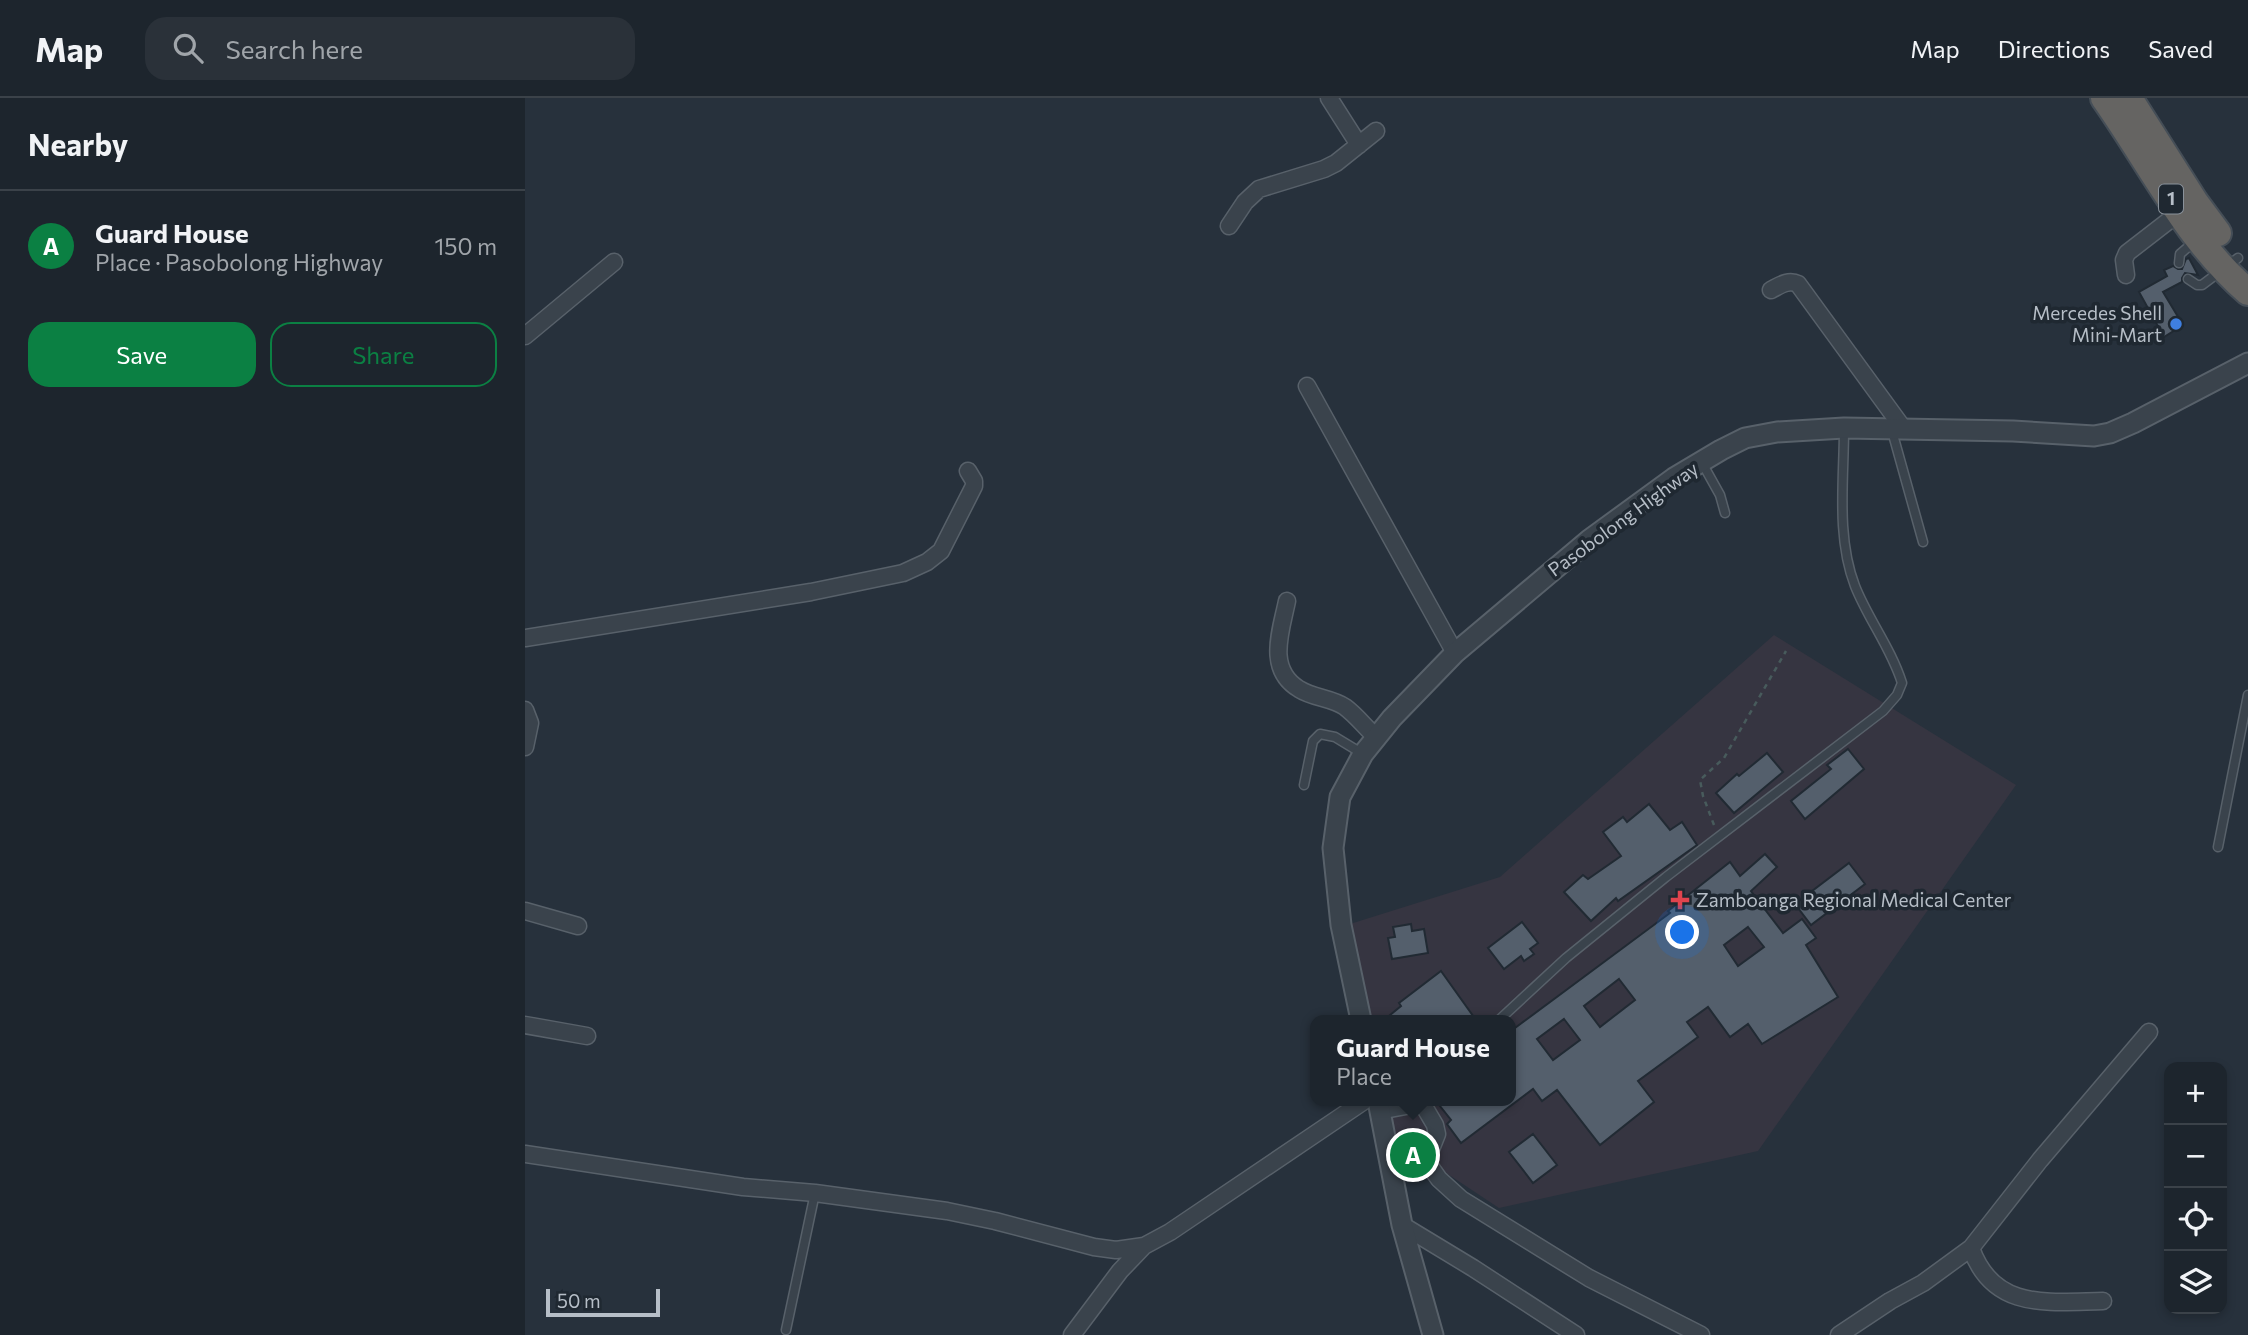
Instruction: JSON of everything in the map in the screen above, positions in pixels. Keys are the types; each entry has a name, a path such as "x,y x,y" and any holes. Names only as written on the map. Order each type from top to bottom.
{"highway":[{"name":"1","path":"2104,98 2180,212 2206,232 2237,266 2248,292"},
{"name":"1","path":"2129,98 2206,232"}],"street":[{"path":"1329,98 1359,145"},
{"path":"1229,226 1245,202 1259,189 1324,169 1336,163 1376,131"},
{"path":"2126,275 2124,260 2127,253 2180,212"},
{"path":"525,336 614,262"},
{"path":"1771,290 1786,282 1798,284 1885,400 1897,428"},
{"name":"Pasobolong Highway","path":"1360,1015 1341,925 1333,848 1340,797 1363,754 1376,737 1455,653 1589,540 1674,478 1745,438 1777,432 1845,428 2013,431 2094,436 2111,433 2133,423 2248,363"},
{"path":"1307,386 1455,653"},
{"path":"525,638 811,592 903,573 927,562 941,551 974,486 968,471"},
{"path":"1287,601 1277,648 1278,662 1286,676 1299,689 1344,706 1376,737"},
{"path":"525,710 530,723 525,747"},
{"path":"525,911 577,926"},
{"path":"525,1025 587,1036"},
{"path":"1839,1335 1923,1283 1971,1248 2040,1160 2149,1032"},
{"path":"1072,1335 1120,1271 1144,1247 1371,1106"},
{"path":"1374,1106 1402,1225 1436,1332"},
{"path":"1425,1106 1437,1134 1429,1154 1429,1165 1439,1179 1461,1199 1590,1278 1701,1335"},
{"path":"525,1154 743,1187 814,1193 947,1211 1094,1247 1116,1250 1144,1247"},
{"path":"1402,1225 1576,1335"},
{"path":"1971,1248 1977,1264 1986,1276 2016,1297 2033,1302 2103,1301"}],"lane":[{"path":"2179,262 2182,251 2206,232"},
{"path":"2188,279 2202,285 2237,266"},
{"path":"1504,1015 1566,958 1718,836 1883,711 1897,695 1902,683 1896,664 1855,586 1847,559 1843,530 1845,428"},
{"path":"1897,428 1923,541"},
{"path":"1701,461 1720,495 1725,513"},
{"path":"2218,847 2248,695"},
{"path":"1304,785 1313,741 1320,734 1335,737 1363,754"},
{"path":"786,1330 814,1193"}],"path":[{"path":"1718,836 1700,780 1724,758 1786,651"}],"shaded area":[{"name":"Zamboanga Regional Medical Center","path":"1774,635 2016,785 1758,1151 1499,1208 1389,1135 1384,1106 1516,1106 1516,1015 1367,1015 1350,924 1500,877"}],"building":[{"path":"2189,258 2198,275 2185,273 2182,282 2163,292 2183,325 2164,337 2139,292 2167,276 2164,270 2173,266 2182,269"},
{"path":"1848,749 1864,769 1805,819 1791,801 1831,769 1827,765"},
{"path":"1767,753 1783,772 1734,813 1716,793"},
{"path":"1649,804 1670,830 1682,822 1697,845 1618,901 1616,898 1591,921 1564,892 1583,875 1588,879 1621,856 1603,832 1623,817 1627,822"},
{"path":"1765,854 1777,867 1751,891 1783,933 1802,919 1816,938 1806,945 1838,997 1762,1044 1748,1024 1730,1037 1708,1007 1687,1022 1698,1037 1638,1081 1654,1102 1600,1145 1557,1090 1542,1101 1533,1089 1516,1102 1516,1027 1670,913 1668,911 1730,862 1740,876","holes":["1748,927 1764,947 1738,966 1724,945","1619,979 1635,1000 1600,1027 1584,1006","1564,1019 1580,1040 1553,1060 1537,1039"]},
{"path":"1849,863 1865,884 1811,925 1795,904"},
{"path":"1522,922 1538,943 1530,949 1534,954 1524,961 1521,956 1504,969 1488,948"},
{"path":"1411,924 1412,931 1424,929 1428,953 1392,959 1388,938 1395,937 1393,927"},
{"path":"1441,971 1472,1015 1390,1015 1401,1006 1399,1003"},
{"path":"1440,1106 1510,1106 1461,1143 1447,1124 1451,1120"},
{"path":"1533,1134 1557,1165 1533,1183 1509,1152"}],"place":[{"name":"Mercedes Shell Mini-Mart","path":"2176,324"},
{"name":"Zamboanga Regional Medical Center","path":"1680,900"},
{"name":"Guard House","path":"1413,1155"}]}
